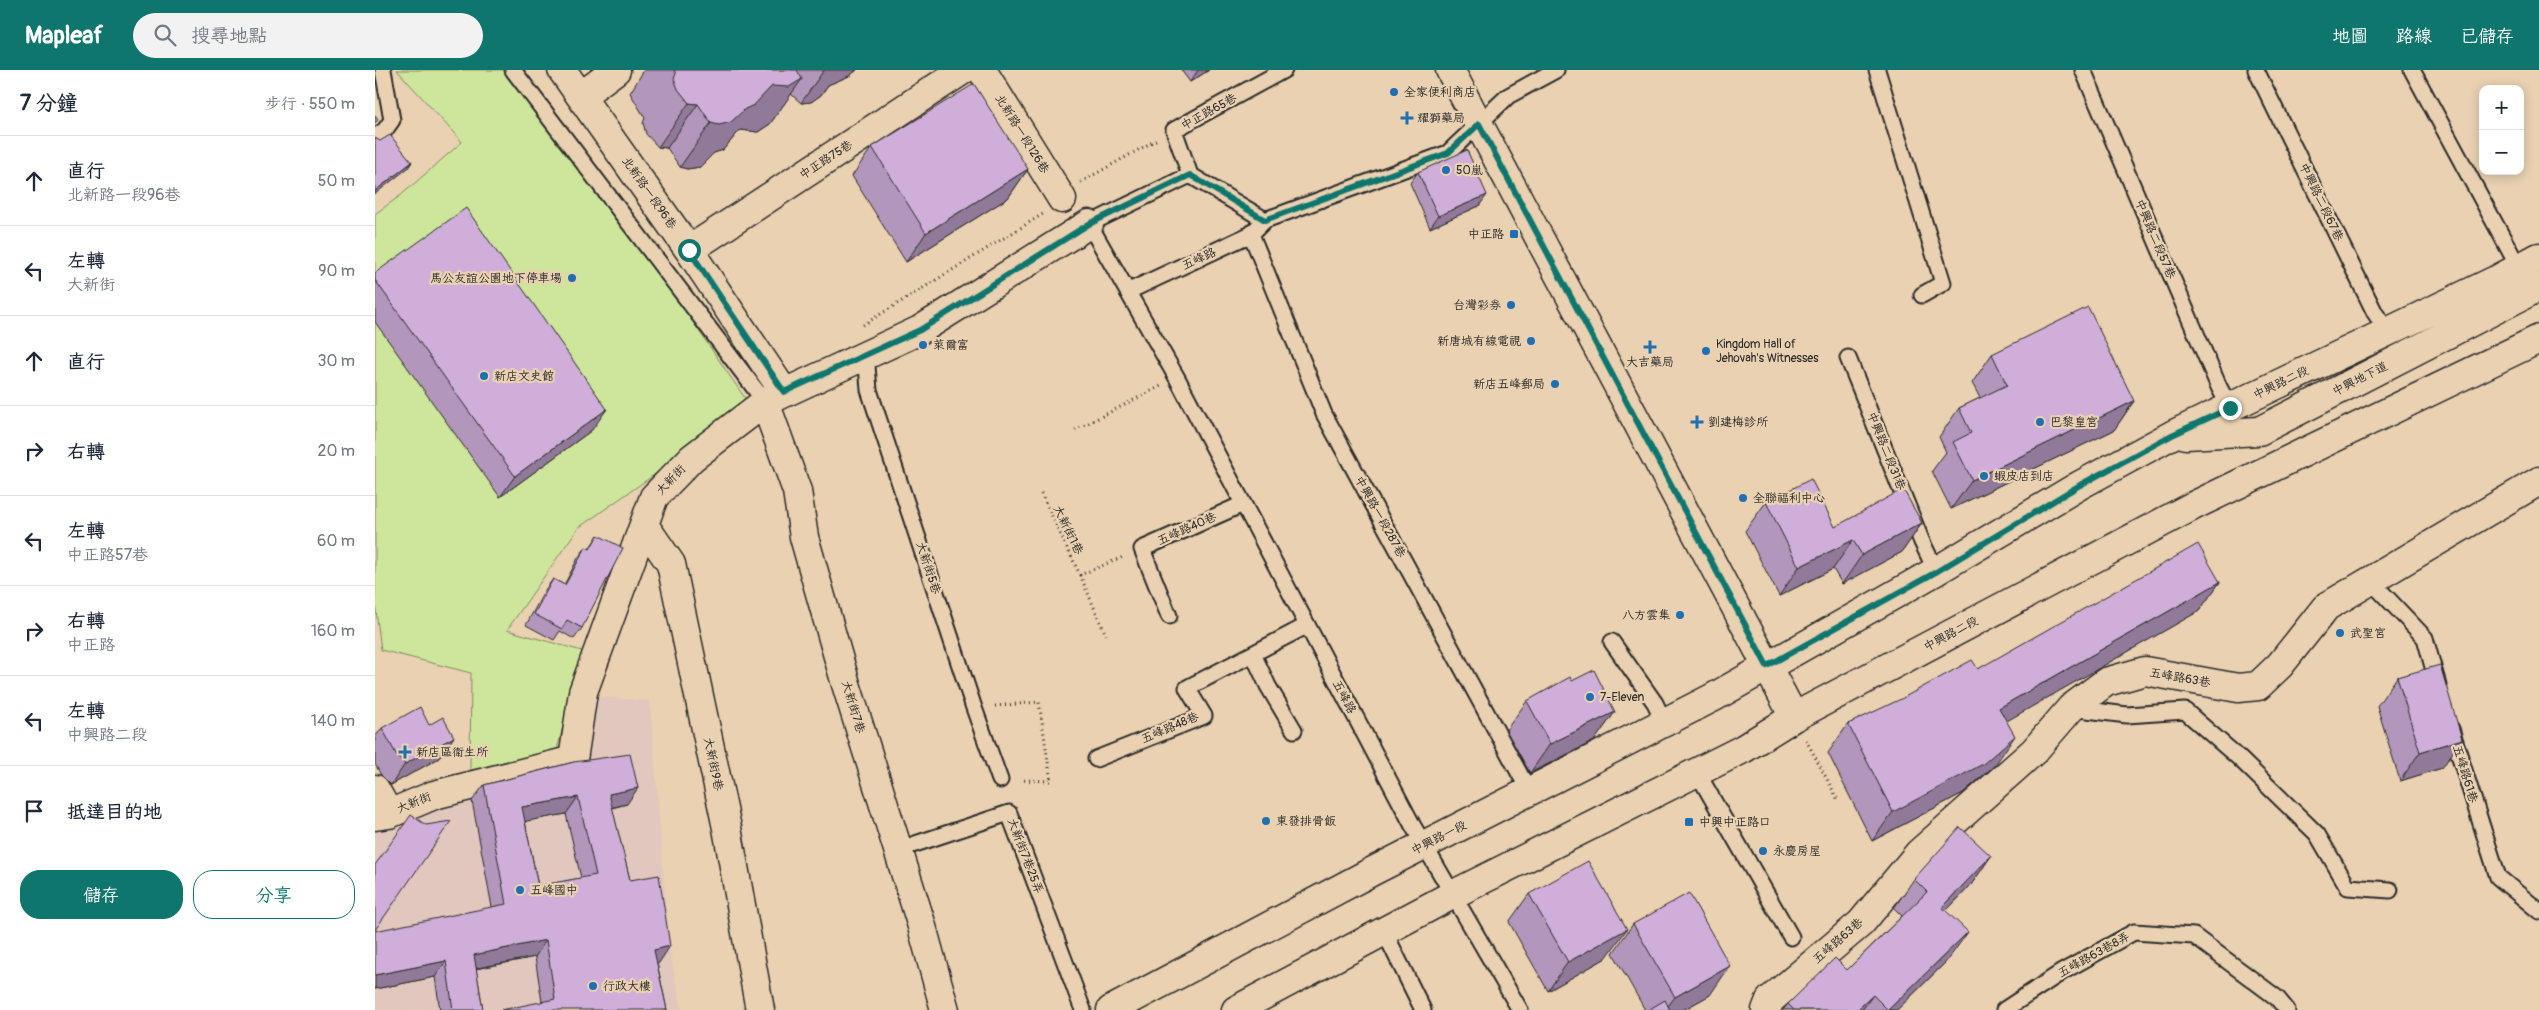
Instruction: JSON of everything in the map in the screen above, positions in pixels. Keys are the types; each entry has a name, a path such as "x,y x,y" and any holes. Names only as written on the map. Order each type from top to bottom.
{"street":[{"name":"北新路一段96巷","path":"562,70 689,250 775,397"},
{"path":"581,96 616,70"},
{"name":"中正路75巷","path":"689,250 963,70"},
{"name":"北新路一段126巷","path":"982,70 1061,196"},
{"path":"1236,1010 1263,1003 1384,931 1453,894 1743,749 1794,717 1450,70"},
{"name":"大新街","path":"382,815 434,794 573,760 583,692 654,497 692,458 775,397 920,330 1089,224"},
{"name":"中興路二段","path":"1767,666 1936,572 2080,485 2172,435 2388,332 2529,262"},
{"name":"中興地下道","path":"2172,435 2259,431 2539,287"},
{"name":"中興路二段","path":"1794,717 2193,506 2539,339"},
{"name":"大新街7巷","path":"775,397 797,491 804,537 815,577 921,924 945,1010"},
{"name":"五峰路63巷","path":"1766,1010 1770,1000 1861,923 1919,853 2034,751 2071,708 2106,682 2145,671 2238,688 2258,686 2281,665 2325,606 2539,481"},
{"name":"大新街9巷","path":"644,525 671,564 727,828 760,1010"},
{"name":"中興路一段","path":"1111,1010 1529,791 1665,722 1767,666"},
{"path":"375,789 382,815"}],"lane":[{"path":"375,137 385,130 392,120 383,70"},
{"path":"513,70 775,397"},
{"name":"中正路65巷","path":"1190,175 1174,130 1285,70"},
{"path":"1089,224 1190,175 1265,220 1448,153 1508,96 1556,70"},
{"path":"1877,70 1943,283 1922,295"},
{"name":"中興路二段57巷","path":"2083,70 2219,387 2230,408"},
{"name":"中興路二段67巷","path":"2256,70 2375,314 2388,332"},
{"path":"2412,70 2529,262"},
{"name":"五峰路","path":"1129,291 1251,234 1265,220"},
{"name":"五峰路","path":"1089,224 1177,378 1306,626 1425,846 1520,1010"},
{"name":"中興路一段287巷","path":"1251,234 1324,414 1529,791"},
{"name":"大新街5巷","path":"866,354 869,390 999,780"},
{"name":"中興路二段31巷","path":"1848,358 1922,542 1936,572"},
{"name":"五峰路40巷","path":"1169,616 1142,549 1243,504"},
{"path":"2371,580 2425,638 2443,701"},
{"name":"五峰路48巷","path":"1096,759 1204,716 1187,688 1306,626"},
{"path":"1612,642 1655,704 1665,722"},
{"path":"1253,654 1268,686 1294,730"},
{"path":"2071,708 2127,715 2185,711 2239,758 2317,834 2348,887 2390,890"},
{"name":"五峰路61巷","path":"2448,719 2498,877 2539,911"},
{"path":"1697,772 1791,937"},
{"name":"大新街7巷25弄","path":"897,850 1009,812 1083,1010"},
{"path":"1384,931 1423,1010"},
{"name":"五峰路63巷8弄","path":"2004,1010 2062,972 2135,932 2194,936 2277,998 2287,1010"}],"path":[{"path":"860,327 1054,207 1061,196 1174,130"},
{"path":"1075,430 1177,378"},
{"name":"大新街1巷","path":"1041,493 1106,635"},
{"path":"1080,575 1142,549"},
{"path":"974,708 1039,702 1051,781 999,780"},
{"path":"1794,717 1838,800"}],"shaded area":[{"name":"五峰國中","path":"598,697 650,701 669,950 682,1010 375,1010 375,829 381,821 586,764"}],"green space":[{"path":"397,70 520,70 751,407 578,528 507,630 582,651 556,754 470,770 471,673 381,650 375,602 375,214 400,196 462,142"}],"building":[{"path":"674,70 797,70 802,79 789,87 772,86 754,105 745,109 731,122 719,125 711,123 698,104 689,103 678,89 674,78 676,74"},
{"path":"974,84 1028,169 926,233 872,147"},
{"path":"390,135 412,162 375,191 375,138 380,141"},
{"path":"1467,150 1487,195 1438,216 1418,172"},
{"name":"新店文史館","path":"466,208 607,409 515,476 375,280 375,273"},
{"name":"巴黎皇宮","path":"2088,307 2134,401 1972,480 1953,442 1971,433 1959,408 2007,385 1992,354"},
{"path":"1811,479 1835,527 1903,489 1922,523 1862,555 1853,540 1799,567 1766,502"},
{"path":"598,535 623,548 582,628 567,620 562,629 534,614 553,579 565,585 586,547 590,549"},
{"path":"2198,544 2220,582 1999,708 2015,736 1983,764 1893,812 1848,724 1901,699 1972,660 1978,669"},
{"path":"2440,665 2462,739 2420,752 2397,677"},
{"path":"1594,670 1615,712 1550,744 1527,701 1570,677 1572,681"},
{"path":"420,707 429,725 443,717 454,737 405,764 396,754 382,728"},
{"path":"630,754 638,788 609,794 630,880 659,875 670,946 654,950 667,1010 501,1010 555,999 546,940 474,955 483,1010 453,1010 446,961 375,975 375,931 506,904 484,785 574,762","holes":["578,797 596,875 538,886 522,807"]},
{"path":"411,815 426,825 451,821 375,930 375,865"},
{"path":"1960,827 1991,856 1942,907 1968,932 1888,1010 1873,995 1857,1010 1794,1010 1788,1004 1835,958 1847,970 1927,892 1914,879"},
{"path":"1588,861 1627,929 1568,962 1529,894"},
{"path":"1689,893 1730,966 1675,997 1633,924"},
{"path":"1665,1000 1670,1010 1648,1010"}],"place":[{"name":"全家便利商店","path":"1394,92"},
{"name":"耀獅藥局","path":"1407,118"},
{"name":"50嵐","path":"1446,170"},
{"name":"中正路","path":"1514,234"},
{"name":"馬公友誼公園地下停車場","path":"572,278"},
{"name":"台灣彩券","path":"1511,305"},
{"name":"新唐城有線電視","path":"1531,341"},
{"name":"萊爾富","path":"923,345"},
{"name":"大吉藥局","path":"1650,347"},
{"name":"Kingdom Hall of Jehovah's Witnesses","path":"1706,351"},
{"name":"新店文史館","path":"484,376"},
{"name":"新店五峰郵局","path":"1555,384"},
{"name":"劉建梅診所","path":"1697,422"},
{"name":"巴黎皇宮","path":"2040,422"},
{"name":"蝦皮店到店","path":"1984,476"},
{"name":"全聯福利中心","path":"1743,498"},
{"name":"八方雲集","path":"1680,615"},
{"name":"武聖宮","path":"2340,633"},
{"name":"7-Eleven","path":"1590,697"},
{"name":"新店區衛生所","path":"405,752"},
{"name":"東發排骨飯","path":"1266,821"},
{"name":"中興中正路口","path":"1689,822"},
{"name":"永慶房屋","path":"1763,851"},
{"name":"五峰國中","path":"520,890"},
{"name":"行政大樓","path":"593,986"}],"route":[{"path":"689,250 784,392 920,330 1089,224 1190,175 1265,220 1448,153 1479,124 1767,666 1936,572 2080,485 2172,435 2230,408"}]}
